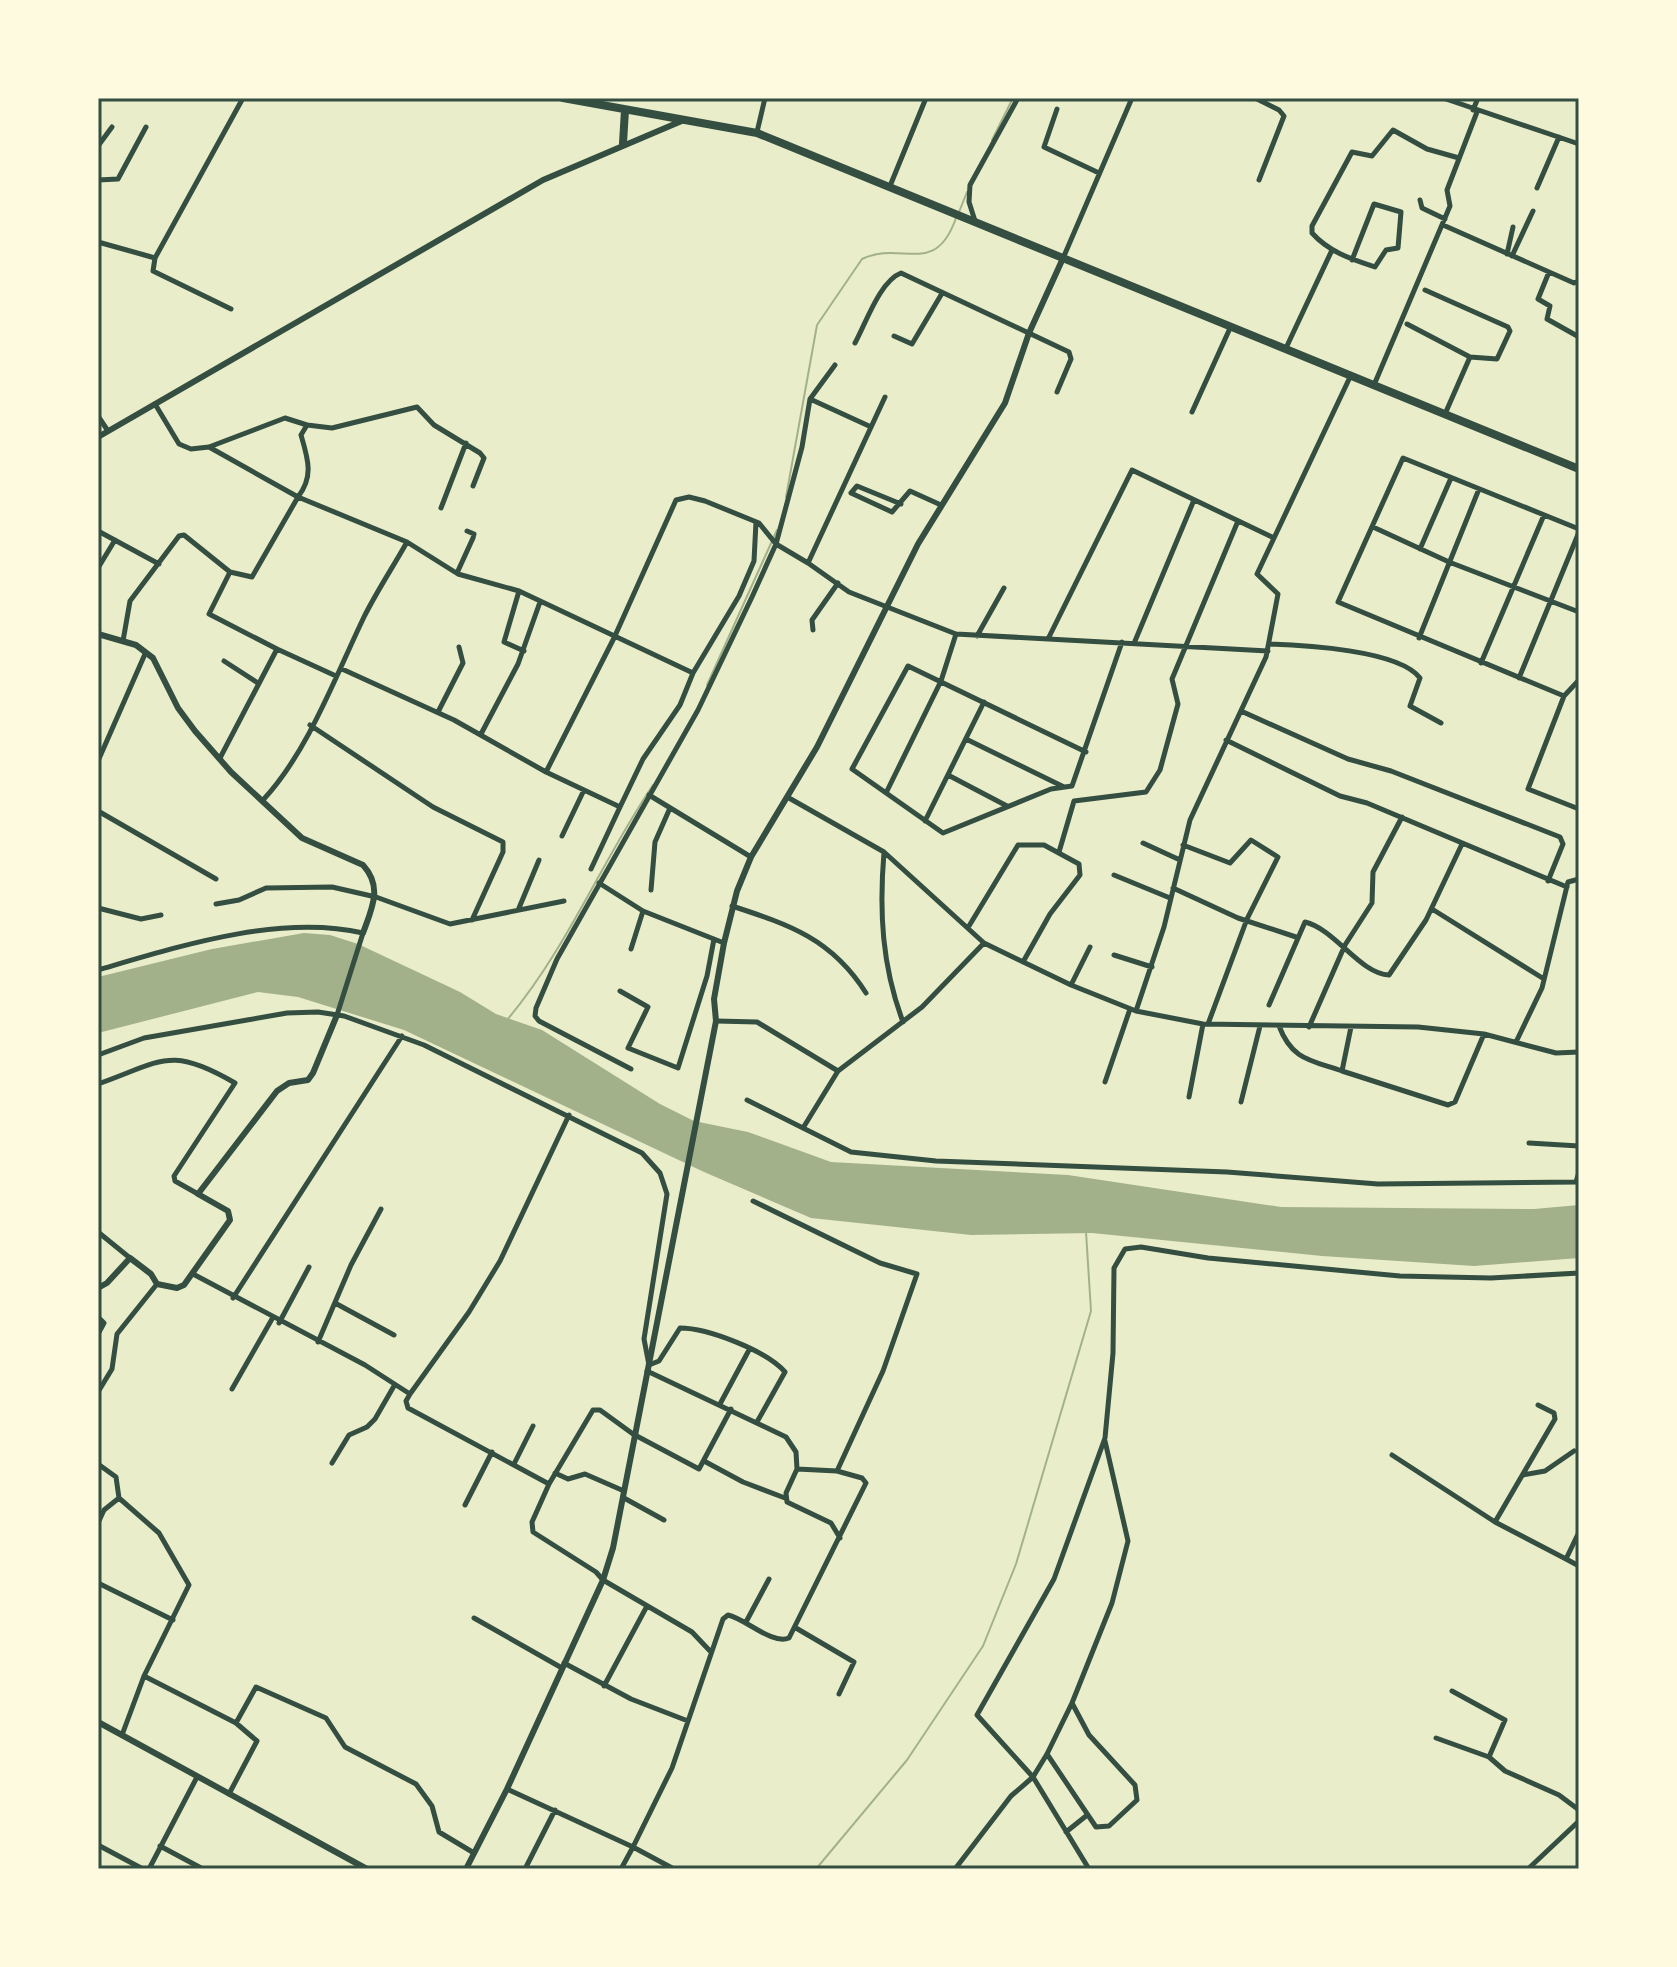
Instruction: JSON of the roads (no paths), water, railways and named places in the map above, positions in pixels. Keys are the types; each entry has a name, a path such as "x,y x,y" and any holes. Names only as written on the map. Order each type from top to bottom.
{"highway":[{"path":"563,98 757,133 1579,469"},
{"path":"623,143 625,110"}],"street":[{"path":"231,309 153,271 155,258 243,98"},
{"path":"757,133 765,98"},
{"path":"890,186 926,98"},
{"path":"973,221 969,202 970,185 1018,98"},
{"path":"466,1869 507,1789 603,1580 624,1494 633,1434 716,1021 714,999 732,906 751,857 789,798 885,608 941,505 1005,403 1029,333 1132,98"},
{"path":"1255,98 1279,110 1284,116 1259,180"},
{"path":"1443,98 1579,144"},
{"path":"1374,385 1450,206 1447,190 1478,98"},
{"path":"1057,109 1044,147 1099,173"},
{"path":"98,437 484,212 564,169 684,120"},
{"path":"98,146 112,127"},
{"path":"98,180 118,179 146,127"},
{"path":"1352,260 1374,204 1401,212 1401,235 1396,250 1386,250 1375,267 1352,260 1314,237 1311,229 1352,152 1372,156 1393,130 1427,149 1459,158"},
{"path":"1537,188 1559,137"},
{"path":"1420,200 1422,208 1444,222 1574,283 1579,281"},
{"path":"1510,255 1533,211"},
{"path":"1510,255 1513,227"},
{"path":"98,242 155,258"},
{"path":"1286,348 1332,250"},
{"path":"1549,272 1538,298 1550,306 1547,319 1579,337"},
{"path":"855,343 897,273 1071,355 1057,392"},
{"path":"1407,324 1470,357 1495,361 1510,328 1425,290"},
{"path":"894,336 912,344 941,295"},
{"path":"1192,412 1232,325"},
{"path":"1445,415 1470,357"},
{"path":"631,1069 539,1021 535,1016 536,1008 557,959 698,710 776,544 802,447 810,399 835,365"},
{"path":"1105,1082 1152,967 1194,807 1269,647 1278,594 1257,574 1272,537 1330,427 1351,375"},
{"path":"808,563 885,397"},
{"path":"810,399 869,426"},
{"path":"155,404 179,444 191,449 209,447 291,418 307,425 332,428 410,406 423,410 434,425 466,443 484,458 473,486"},
{"path":"98,416 108,431"},
{"path":"123,641 130,601 184,535 230,572 252,577 309,480 309,465 301,435 291,418"},
{"path":"301,435 307,425"},
{"path":"441,508 466,443"},
{"path":"209,447 298,497 407,542 457,573 519,591 693,673"},
{"path":"1519,678 1579,530 1403,458 1338,602 1419,638 1481,663 1564,696"},
{"path":"1048,639 1132,470 1272,537"},
{"path":"1420,549 1451,478"},
{"path":"901,504 857,486 851,493 892,512 901,504 912,491 941,505"},
{"path":"1419,638 1479,489"},
{"path":"546,772 614,638 676,500 689,497 757,523 776,544 849,592 956,634 1269,647 1301,645 1371,656 1401,666 1420,678 1410,703 1415,711 1441,723"},
{"path":"1135,641 1194,500"},
{"path":"1481,663 1544,515"},
{"path":"1059,852 1074,801 1146,792 1160,770 1178,704 1172,679 1238,521"},
{"path":"591,869 643,759 680,705 693,673 739,596 754,561 757,523"},
{"path":"1373,527 1449,562 1579,612"},
{"path":"98,531 159,564"},
{"path":"457,573 474,534 467,531"},
{"path":"98,568 115,540"},
{"path":"263,800 342,669 365,614 407,542"},
{"path":"230,572 209,614 336,676"},
{"path":"813,630 812,620 838,583"},
{"path":"977,636 1004,588"},
{"path":"519,591 504,642 524,651"},
{"path":"481,734 524,651 540,602"},
{"path":"98,634 136,645 153,658 195,731 220,758 302,838 363,865 374,880 376,897 313,1073 308,1080 289,1083 277,1091 198,1194"},
{"path":"887,791 941,681 956,634"},
{"path":"1086,752 913,666 907,668 852,769 946,833 1007,806 1074,785 1086,752 1122,642"},
{"path":"438,712 463,663 459,647"},
{"path":"220,758 277,649"},
{"path":"98,761 145,654"},
{"path":"224,661 258,683"},
{"path":"342,669 438,712 546,772 620,807"},
{"path":"1579,680 1564,696 1528,789 1579,809"},
{"path":"925,821 984,702"},
{"path":"1241,711 1348,759 1391,771 1560,837 1563,844 1548,881"},
{"path":"310,725 433,807 503,842 503,852 471,921"},
{"path":"98,738 107,742"},
{"path":"966,739 1064,787"},
{"path":"1226,740 1340,796 1402,817 1567,887"},
{"path":"948,775 1007,806"},
{"path":"562,836 584,790"},
{"path":"649,795 751,857"},
{"path":"789,798 884,852 969,926 984,943 1071,985 1133,1010 1206,1024 1418,1027 1484,1034 1556,1053 1579,1052"},
{"path":"651,890 655,842 670,808"},
{"path":"98,811 216,879"},
{"path":"1309,1027 1345,945 1372,903 1373,872 1402,817"},
{"path":"1183,845 1230,863 1250,840 1276,854 1276,866 1247,919 1206,1024 1189,1097"},
{"path":"1143,843 1180,860"},
{"path":"1269,1005 1303,923 1308,922 1345,945 1379,973 1389,975 1432,909 1462,844"},
{"path":"969,926 1003,875 1017,846 1044,845 1079,864 1082,870 1050,914 1023,962"},
{"path":"884,852 882,931 890,989 903,1022"},
{"path":"519,909 539,860"},
{"path":"1114,875 1170,898"},
{"path":"1516,1042 1544,979 1567,887 1571,879 1579,879"},
{"path":"599,883 643,911 724,943"},
{"path":"216,904 239,900 266,888 296,885 332,887 376,897 450,924 564,901"},
{"path":"1173,888 1238,918 1296,937"},
{"path":"732,906 787,924 819,941 850,967 866,993"},
{"path":"98,908 141,919 161,915"},
{"path":"1432,909 1544,979"},
{"path":"631,949 643,911"},
{"path":"98,970 275,928 334,927 362,936"},
{"path":"620,991 648,1007 628,1048 678,1068 707,976 714,939"},
{"path":"803,1128 838,1071 903,1022 984,943"},
{"path":"1071,985 1090,947"},
{"path":"1114,955 1152,967"},
{"path":"98,1055 144,1038 272,1016 337,1013 402,1036 642,1153 660,1173 667,1194 644,1339 648,1368"},
{"path":"716,1021 757,1022 838,1071"},
{"path":"1241,1102 1260,1026"},
{"path":"1279,1026 1293,1052 1342,1071 1452,1105 1484,1034"},
{"path":"1342,1071 1351,1027"},
{"path":"233,1298 402,1036"},
{"path":"98,1084 164,1058 191,1061 235,1083 174,1176 175,1181 220,1205 230,1216 193,1274 177,1288 157,1284 151,1274 98,1232"},
{"path":"747,1100 851,1152 936,1161 1227,1172 1378,1184 1578,1182 1579,1172"},
{"path":"549,1484 408,1408 406,1401 469,1312 500,1261 569,1115"},
{"path":"1529,1143 1579,1146"},
{"path":"753,1201 880,1263 917,1274 883,1371 837,1471"},
{"path":"318,1342 364,1237 381,1209"},
{"path":"1089,1869 1033,1777 977,1715 1054,1579 1105,1438 1113,1353 1114,1268 1125,1249 1141,1247 1208,1258 1400,1276 1491,1278 1579,1273"},
{"path":"98,1288 107,1283 130,1258"},
{"path":"279,1323 309,1267"},
{"path":"193,1274 279,1323 365,1365 410,1394"},
{"path":"98,1392 112,1369 117,1334 157,1284"},
{"path":"335,1303 394,1335"},
{"path":"98,1317 104,1323 98,1334"},
{"path":"232,1389 272,1319"},
{"path":"648,1368 659,1361 680,1328 699,1329 749,1350 785,1372 757,1422"},
{"path":"720,1404 749,1350"},
{"path":"648,1368 757,1422 793,1444 797,1469 785,1498"},
{"path":"332,1463 349,1435 367,1427 375,1419 394,1386"},
{"path":"1495,1522 1555,1419 1554,1413 1538,1405"},
{"path":"711,1652 692,1632 603,1580 596,1572 533,1532 532,1522 549,1484 593,1410 600,1410 633,1434 696,1468 704,1461 731,1409"},
{"path":"514,1464 533,1426"},
{"path":"955,1869 1011,1796 1033,1777 1047,1754 1072,1703 1112,1603 1128,1541 1105,1438"},
{"path":"1522,1475 1545,1471 1574,1451"},
{"path":"465,1505 492,1452"},
{"path":"1392,1455 1495,1522 1579,1566"},
{"path":"704,1461 831,1523 840,1539"},
{"path":"98,1464 116,1477 119,1498 159,1533 189,1585 144,1676 122,1735"},
{"path":"621,1869 672,1768 725,1616 746,1622 783,1641 796,1628 866,1483 862,1478 837,1471 797,1469"},
{"path":"555,1473 568,1479 585,1474 664,1520"},
{"path":"98,1523 104,1510 119,1498"},
{"path":"1566,1559 1579,1532"},
{"path":"746,1622 769,1579"},
{"path":"98,1583 173,1620"},
{"path":"604,1686 647,1606"},
{"path":"474,1618 604,1686 688,1721"},
{"path":"796,1628 854,1662 839,1694"},
{"path":"144,1676 236,1723 257,1741 229,1794"},
{"path":"236,1723 256,1687 326,1718 345,1747 416,1784 432,1806 439,1832 474,1853"},
{"path":"1452,1691 1505,1720 1489,1757"},
{"path":"1047,1754 1096,1827 1109,1826 1135,1804 1139,1792 1089,1735 1072,1703"},
{"path":"98,1722 367,1869"},
{"path":"1436,1738 1489,1757 1505,1771 1559,1795 1579,1810"},
{"path":"98,1845 146,1869 197,1777"},
{"path":"507,1789 674,1869"},
{"path":"525,1869 555,1810"},
{"path":"1066,1832 1086,1816"},
{"path":"1532,1868 1579,1821"},
{"path":"160,1846 203,1869"}],"waterway":[{"path":"992,140 1013,98"},
{"path":"959,212 967,192"},
{"path":"786,497 817,325 862,259 877,254 928,252 948,236 956,218"},
{"path":"707,685 777,530"},
{"path":"507,1020 548,964 653,785"},
{"path":"816,1869 907,1760 983,1646 1016,1564 1091,1311 1086,1232"}]}
